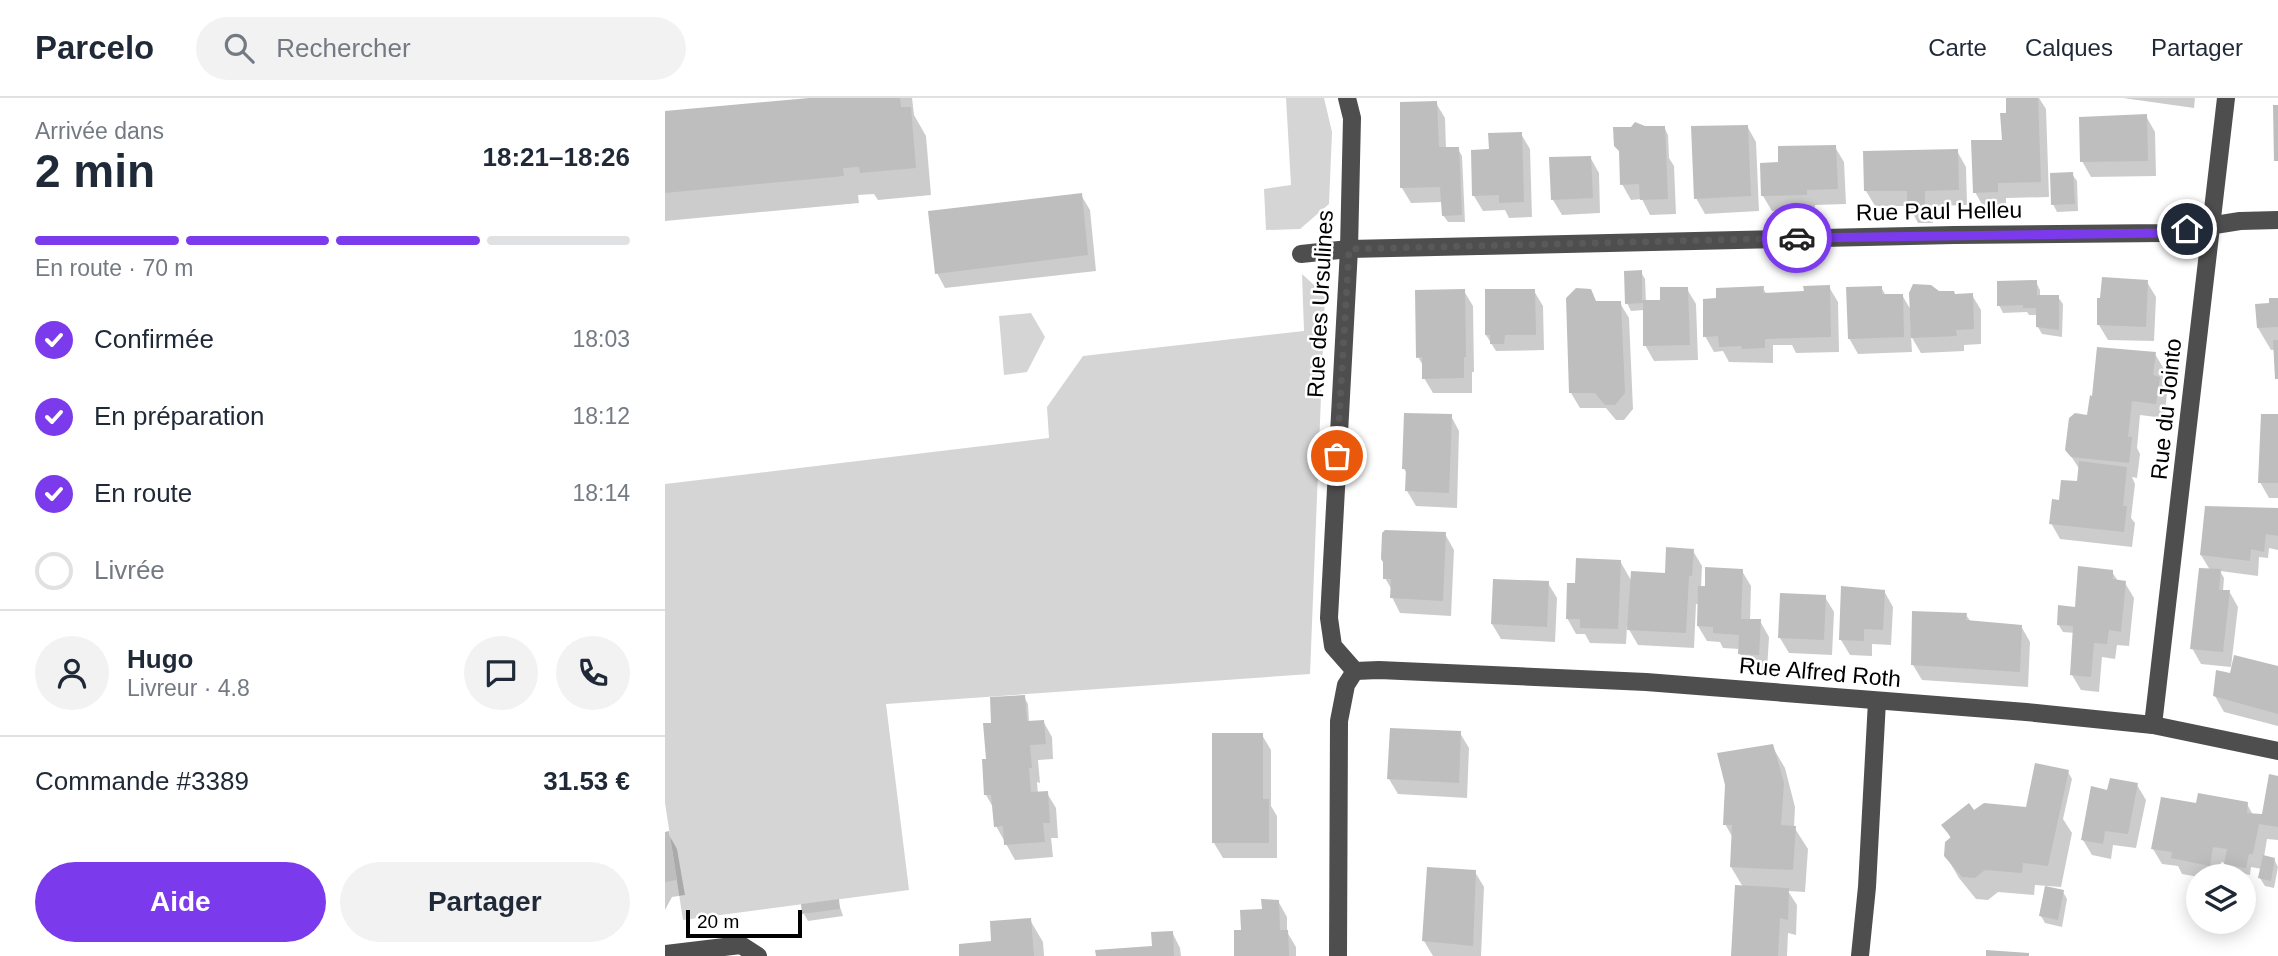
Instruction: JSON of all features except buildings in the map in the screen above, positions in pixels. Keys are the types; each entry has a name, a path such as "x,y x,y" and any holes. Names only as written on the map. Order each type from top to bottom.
{"street":[{"name":"Rue des Ursulines","path":"1347,98 1352,118 1349,249 1329,618 1333,646 1355,671"},
{"name":"Rue du Jointo","path":"2153,725 2226,98"},
{"name":"Rue Paul Helleu","path":"1301,254 1349,249 2164,233 2278,220"},
{"name":"Rue Alfred Roth","path":"1355,671 1646,682 2026,712 2153,725 2278,751"},
{"path":"1338,956 1339,721 1346,685 1355,671"},
{"path":"1860,956 1867,887 1877,701"},
{"path":"665,954 741,945 758,956"}],"shaded area":[{"path":"1286,98 1324,98 1332,132 1329,204 1300,229 1266,230 1264,189 1291,185"},
{"path":"1302,274 1325,295 1310,674 886,704 909,890 683,920 665,803 665,484 1049,438 1047,407 1083,356 1304,331"},
{"path":"1031,313 1045,337 1027,372 1004,375 999,316"}],"way so far":[{"path":"1337,456 1349,249 1797,238"}],"route":[{"path":"1797,238 2164,233 2187,229"}]}
